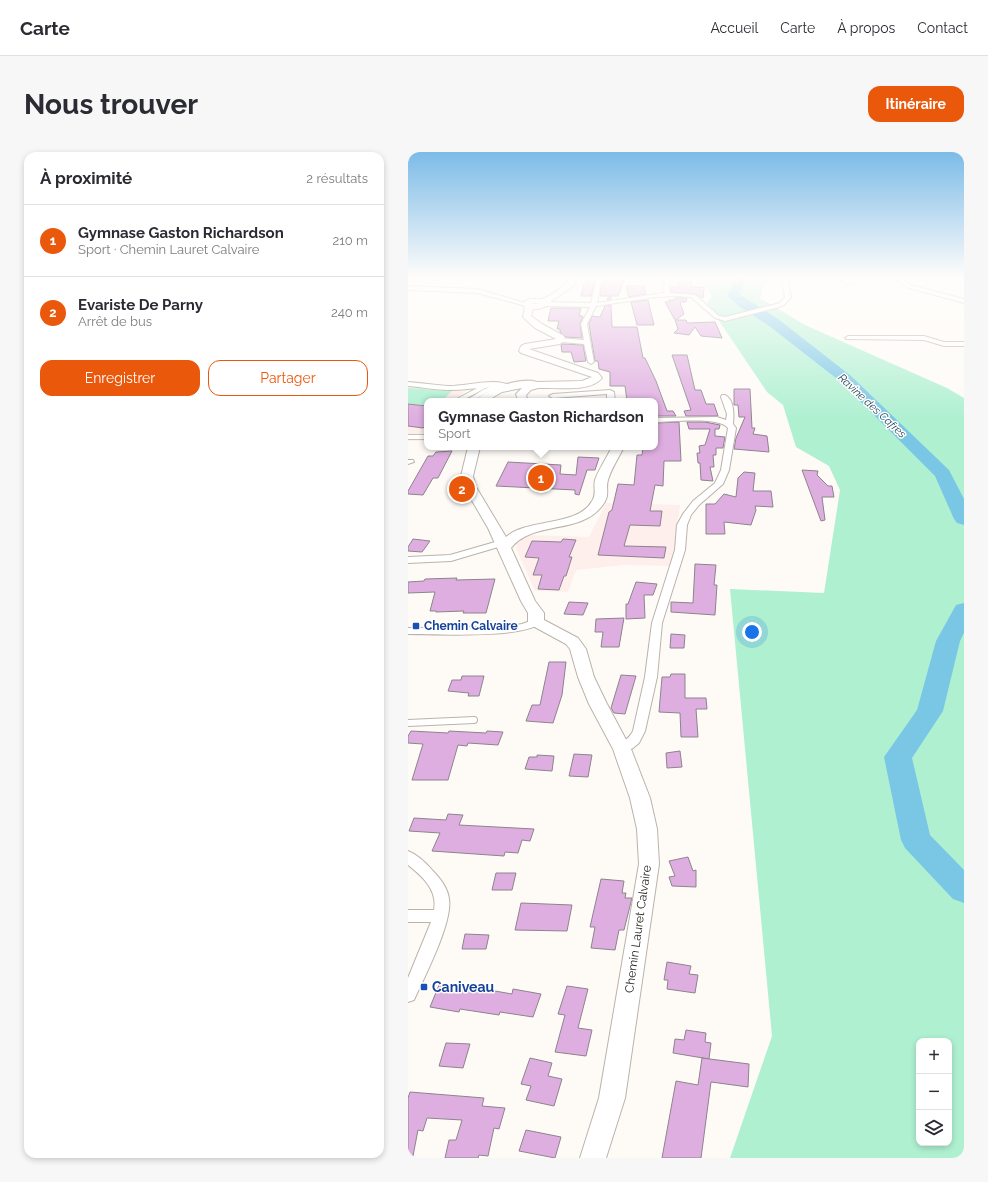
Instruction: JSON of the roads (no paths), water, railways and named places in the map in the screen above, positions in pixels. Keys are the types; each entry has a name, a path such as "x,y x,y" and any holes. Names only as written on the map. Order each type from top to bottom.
{"main road":[{"path":"485,398 504,386 587,384 594,381 596,378 595,375 588,372 524,351 524,348 528,346 556,342 561,338 537,325"},
{"path":"524,398 528,388 547,385"},
{"path":"504,386 524,398"},
{"path":"487,398 504,394 524,398"},
{"path":"473,450 467,476 470,487 495,528 528,601 536,613 536,622"},
{"path":"495,528 507,533 519,533 584,516 602,493 601,481 616,450"},
{"path":"503,545 519,533"},
{"name":"Chemin Lauret Calvaire","path":"536,622 572,641 578,650 586,677 598,704 622,748 640,798 647,829 649,864 612,1098 606,1124 593,1158"}],"street":[{"path":"584,325 591,362"},
{"path":"848,338 924,338 944,344 964,344"},
{"path":"560,340 587,342"},
{"path":"408,384 450,388 465,385 504,386"},
{"path":"553,396 610,392 611,398"},
{"path":"724,397 731,414 729,424"},
{"path":"622,748 635,740 639,731 651,677 656,623 680,550 682,525 687,514 696,503 719,484 725,470 732,428 729,424 717,419 685,418 658,420"},
{"path":"408,560 451,558 503,545"},
{"path":"408,631 505,630 525,627 536,622"},
{"path":"408,857 417,863 437,885 442,901 440,916 408,995"},
{"path":"408,916 440,916"}],"lane":[{"path":"463,398 488,385"},
{"path":"474,398 484,391 504,386"},
{"path":"408,437 424,437"},
{"path":"408,723 474,720"}],"waterway":[{"name":"Ravine des Cafres","path":"777,325 846,379 943,474 964,519"},
{"name":"Ravine des Cafres","path":"964,610 948,641 930,711 898,757 916,840 964,890"}],"place":[{"name":"Gymnase Gaston Richardson","path":"541,478"},
{"name":"Evariste De Parny","path":"462,489"},
{"name":"Chemin Calvaire","path":"416,626"},
{"name":"Caniveau","path":"424,987"}]}
